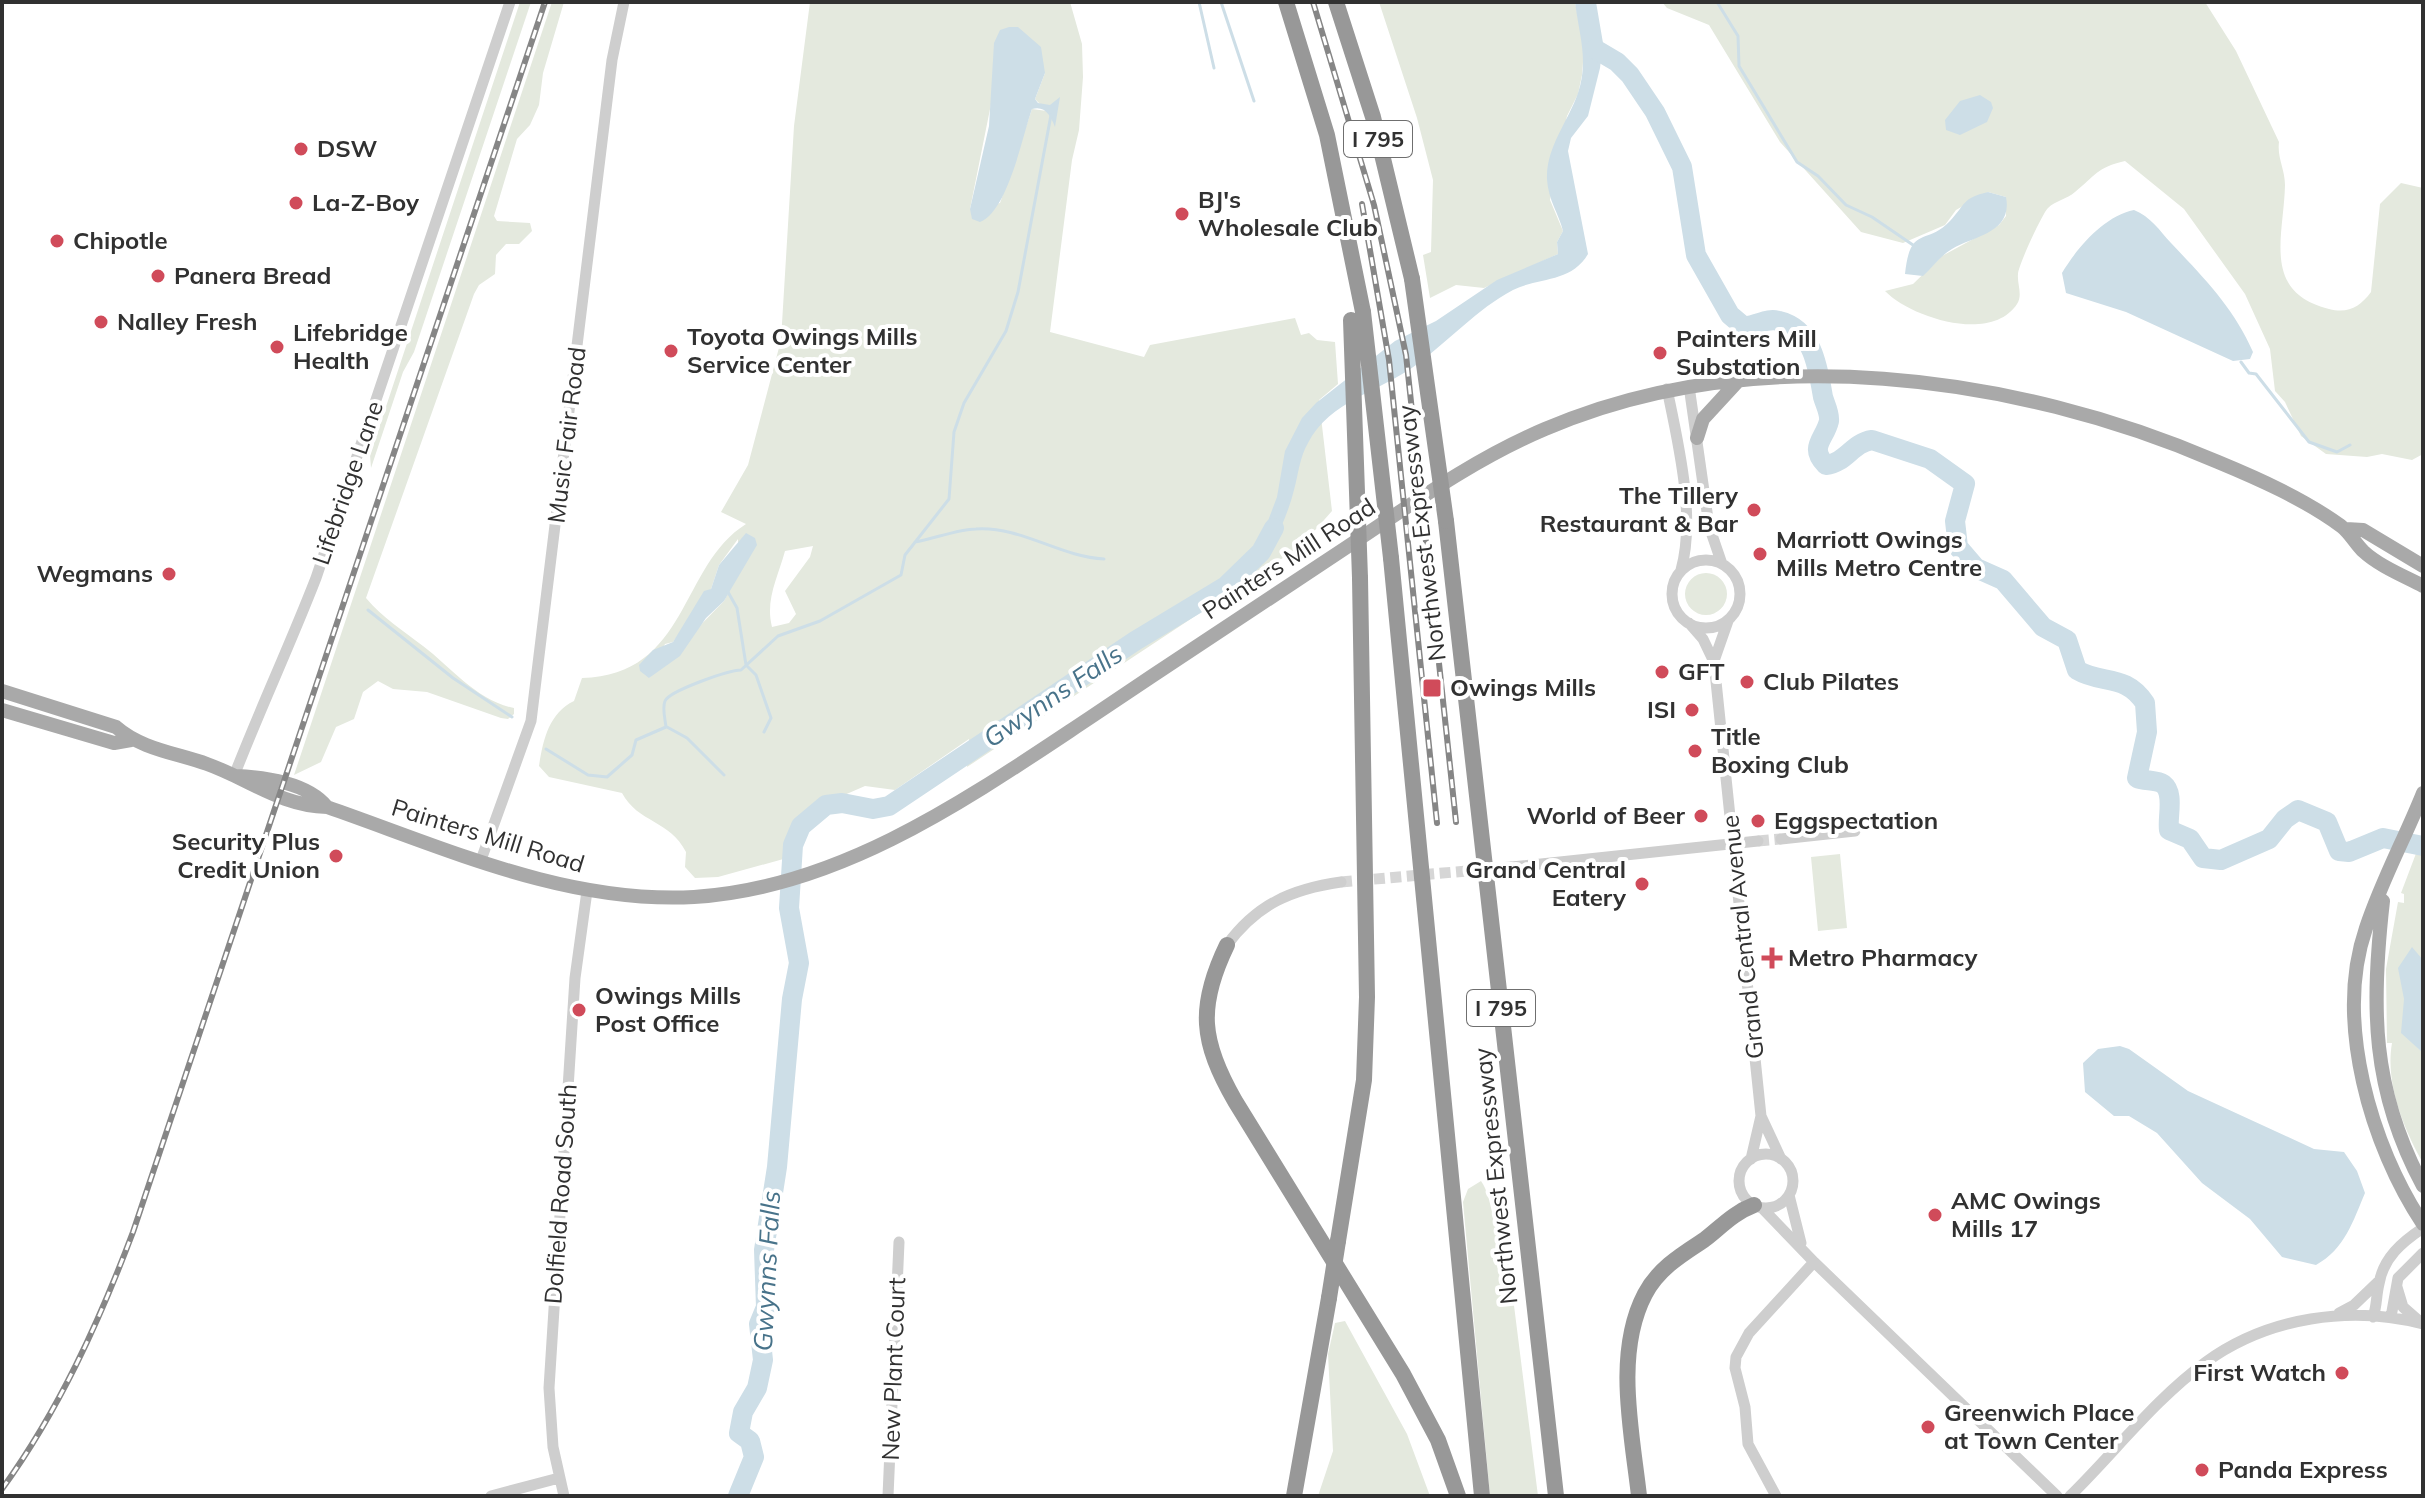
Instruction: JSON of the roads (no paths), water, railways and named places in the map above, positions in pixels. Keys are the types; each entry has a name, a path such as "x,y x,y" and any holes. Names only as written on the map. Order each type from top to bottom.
{"highway":[{"name":"Northwest Expressway","path":"1286,2 1327,135 1340,196 1391,558 1482,1496"},
{"name":"Northwest Expressway","path":"1336,2 1373,117 1412,279 1446,521 1556,1496"},
{"path":"1294,1496 1364,1080 1367,997 1357,316"},
{"path":"1227,945 1215,970 1205,1010 1207,1040 1217,1067 1410,1385 1438,1440 1458,1496"},
{"path":"1639,1496 1628,1389 1632,1339 1645,1295 1679,1255 1734,1213 1758,1206"}],"main road":[{"name":"Painters Mill Road","path":"2,691 116,727 131,740 234,776 300,807 327,807 481,860 587,891 625,896 693,897 767,885 814,871 879,845 966,799 1465,469 1548,428 1667,389 1738,381 1842,379 1962,388 2090,415 2220,462 2346,529 2363,551 2423,586"},
{"path":"1697,438 1707,414 1738,381"},
{"name":"Painters Mill Road","path":"2346,529 2363,530 2423,566"},
{"name":"Painters Mill Road","path":"2,710 114,743 131,740"},
{"path":"2421,798 2365,929 2359,962 2358,1048 2379,1141 2423,1226"},
{"path":"2385,885 2374,990 2378,1048 2392,1116 2423,1186"}],"street":[{"name":"Lifebridge Lane","path":"234,776 260,706 282,667 316,578 510,2"},
{"name":"Music Fair Road","path":"481,860 531,721 612,60 624,2"},
{"name":"Grand Central Avenue","path":"1689,386 1709,526 1722,564 1733,574 1740,594 1714,662"},
{"name":"Grand Central Avenue","path":"1667,389 1677,437 1688,533 1681,571 1672,594 1680,615 1703,639 1714,662 1761,1116 1751,1159 1742,1169 1740,1187 2057,1496"},
{"path":"1681,571 1700,560 1722,564"},
{"path":"1689,623 1712,627 1729,619"},
{"path":"1781,839 1855,831"},
{"path":"1512,867 1758,841"},
{"path":"1227,945 1265,905 1301,890 1341,882"},
{"name":"Dolfield Road South","path":"564,1496 550,1422 550,1365 575,978 587,891"},
{"name":"Grand Central Avenue","path":"1761,1116 1781,1159 1792,1173 1789,1195 1802,1248"},
{"path":"1751,1159 1764,1154 1781,1159"},
{"path":"1758,1206 1780,1204 1789,1195"},
{"path":"2373,1317 2379,1282 2395,1251 2423,1226"},
{"name":"New Plant Court","path":"888,1496 899,1242"},
{"path":"2391,1317 2398,1278 2423,1253"},
{"path":"1776,1496 1748,1444 1745,1407 1735,1368 1736,1357 1749,1333 1814,1262"},
{"path":"2398,1278 2401,1303 2423,1324"},
{"path":"2335,1315 2354,1305 2379,1282"},
{"path":"2070,1496 2172,1392 2217,1354 2289,1324 2335,1315 2391,1317 2423,1324"},
{"path":"491,1496 559,1478"}],"waterway":[{"path":"1199,2 1214,68"},
{"path":"1221,2 1254,101"},
{"path":"1717,2 1738,36 1739,66 1797,162 1818,176 1846,205 1872,217 1913,245"},
{"path":"1595,49 1617,62 1630,75 1655,112 1682,167 1696,255 1730,315 1743,326 1779,321 1800,332 1807,341 1816,362 1829,415 1818,448 1821,459 1826,465 1833,463 1872,440 1930,459 1965,484 1955,521 1958,547 1976,568 2003,580 2043,627 2067,640 2077,670 2121,683 2145,703 2147,732 2137,778 2160,783 2167,788 2170,799 2169,830 2190,839 2203,858 2221,860 2269,839 2285,819 2298,810 2327,822 2339,851 2349,852 2383,838 2423,846"},
{"path":"546,749 588,775 607,777 632,755 636,740 666,727 664,707 669,697 700,682 741,670 778,636 820,621 901,575 905,555 949,499 954,432 964,403 1006,331 1018,292 1051,115"},
{"path":"2241,362 2249,373 2256,374 2309,442 2337,452 2350,445"},
{"name":"Gwynns Falls","path":"738,1496 754,1457 750,1441 739,1433 743,1412 757,1388 763,1360 759,1324 766,1307 764,1250 777,1167 792,999 799,963 789,908 793,845 801,826 826,805 842,803 873,809 889,806 1135,641 1226,586 1261,552 1274,528"},
{"path":"915,542 962,531 993,529 1072,553 1104,559"},
{"path":"728,592 737,608 746,665 756,675 771,718 764,732"},
{"path":"368,610 453,678 512,717"},
{"path":"667,727 687,738 724,775"}],"tunnel":[{"path":"1758,841 1781,839"},
{"path":"1341,882 1512,867"}],"railway":[{"path":"2,1489 60,1397 106,1299 133,1232 545,2"},
{"path":"1313,2 1374,205 1406,355 1456,822"},
{"path":"1362,204 1389,360 1437,823"}],"place":[{"name":"DSW","path":"301,149"},
{"name":"La-Z-Boy","path":"296,203"},
{"name":"BJ's Wholesale Club","path":"1182,214"},
{"name":"Chipotle","path":"57,241"},
{"name":"Panera Bread","path":"158,276"},
{"name":"Nalley Fresh","path":"101,322"},
{"name":"Lifebridge Health","path":"277,347"},
{"name":"Toyota Owings Mills Service Center","path":"671,351"},
{"name":"Painters Mill Substation","path":"1660,353"},
{"name":"The Tillery Restaurant & Bar","path":"1754,510"},
{"name":"Marriott Owings Mills Metro Centre","path":"1760,554"},
{"name":"Wegmans","path":"169,574"},
{"name":"GFT","path":"1662,672"},
{"name":"Club Pilates","path":"1747,682"},
{"name":"Owings Mills","path":"1432,688"},
{"name":"ISI","path":"1692,710"},
{"name":"Title Boxing Club","path":"1695,751"},
{"name":"World of Beer","path":"1701,816"},
{"name":"Eggspectation","path":"1758,821"},
{"name":"Security Plus Credit Union","path":"336,856"},
{"name":"Grand Central Eatery","path":"1642,884"},
{"name":"Metro Pharmacy","path":"1772,958"},
{"name":"Owings Mills Post Office","path":"579,1010"},
{"name":"AMC Owings Mills 17","path":"1935,1215"},
{"name":"First Watch","path":"2342,1373"},
{"name":"Greenwich Place at Town Center","path":"1928,1427"},
{"name":"Panda Express","path":"2202,1470"}]}
